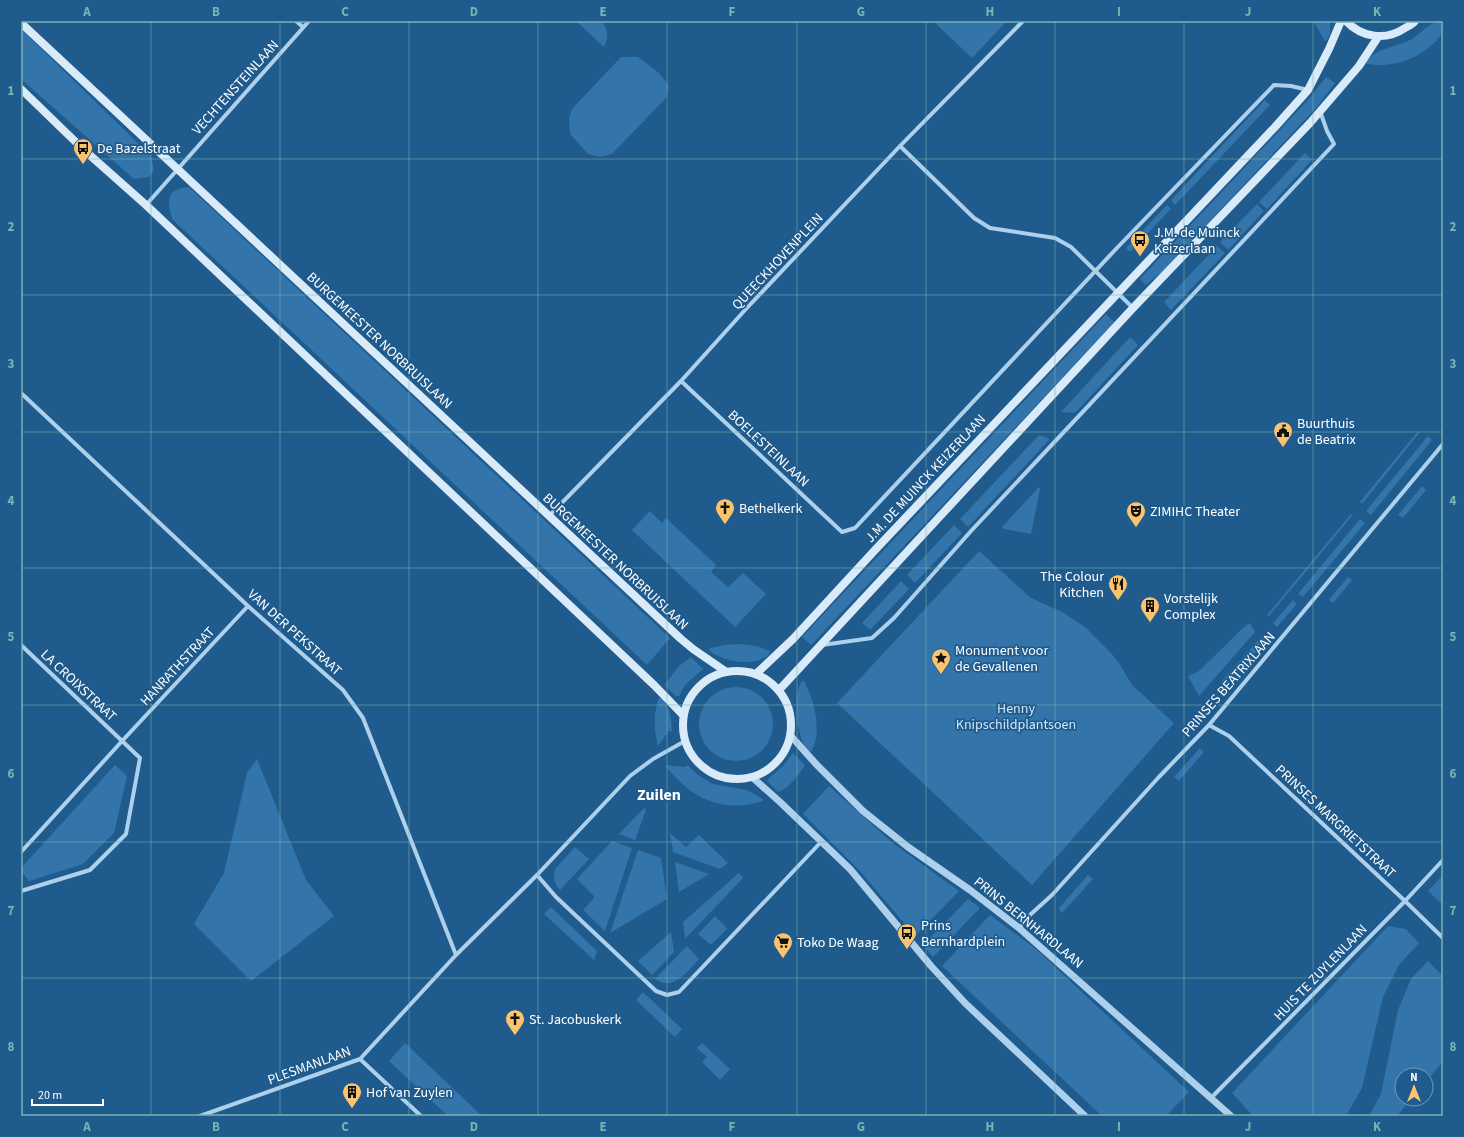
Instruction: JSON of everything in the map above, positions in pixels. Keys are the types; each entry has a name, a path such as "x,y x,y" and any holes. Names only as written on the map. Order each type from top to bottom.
{"main road":[{"name":"J.M. DE MUINCK KEIZERLAAN","path":"757,673 793,639 1270,133 1308,90 1329,49 1341,21"},
{"path":"1346,21 1352,27 1364,34 1378,37 1398,34 1415,21"},
{"name":"BURGEMEESTER NORBRUISLAAN","path":"21,23 685,642 725,671"},
{"path":"779,690 1133,308 1305,128 1359,66 1378,37"},
{"path":"21,89 84,150 146,205 654,685 683,715"},
{"path":"744,670 757,673 770,681 779,690 786,703 791,736 783,754 770,768 752,777 731,779 711,773 695,760 685,742 683,715 691,695 706,680 725,671 744,670"}],"street":[{"path":"296,21 303,27"},
{"name":"VECHTENSTEINLAAN","path":"146,205 309,21"},
{"name":"QUEECKHOVENPLEIN","path":"549,516 681,381 750,305 900,146 1022,21"},
{"name":"J.M. DE MUINCK KEIZERLAAN","path":"842,532 855,528 1095,272 1274,85 1291,86 1308,90"},
{"path":"820,645 872,638 894,618 971,531 1334,144 1327,131 1320,111"},
{"path":"900,146 974,218 990,228 1054,238 1071,247 1133,308"},
{"name":"BOELESTEINLAAN","path":"681,381 842,532"},
{"name":"VAN DER PEKSTRAAT","path":"21,393 248,606 343,690 363,718 456,955"},
{"name":"PRINSES BEATRIXLAAN","path":"1019,928 1031,914 1052,895 1138,799 1209,725 1443,444"},
{"name":"HANRATHSTRAAT","path":"21,852 248,606"},
{"name":"LA CROIXSTRAAT","path":"21,645 123,740"},
{"name":"PRINSES MARGRIETSTRAAT","path":"1209,725 1228,736 1443,938"},
{"name":"PRINS BERNHARDLAAN","path":"791,736 816,764 863,811 908,847 970,890 1019,928 1231,1116"},
{"path":"21,891 90,870 126,834 140,758 123,740"},
{"path":"456,955 537,875 630,776 653,759 685,742"},
{"path":"752,777 850,869 931,966 965,1003 1085,1116"},
{"path":"537,875 556,897 650,986 656,991 667,995 679,992 822,842"},
{"name":"HUIS TE ZUYLENLAAN","path":"1211,1098 1405,901 1443,860"},
{"name":"PLESMANLAAN","path":"200,1116 360,1059 456,955"},
{"path":"360,1059 421,1116"}],"green space":[{"path":"576,21 601,21 607,30 604,47"},
{"path":"933,21 1007,21 972,58"},
{"path":"1313,21 1330,21 1330,34 1327,40 1325,41"},
{"path":"1438,21 1443,21 1442,34 1434,43 1419,54 1394,64 1367,64 1366,61 1377,52 1412,39 1427,27"},
{"path":"21,29 151,156 154,170 149,177 134,179 21,79"},
{"path":"621,57 638,57 659,73 669,86 666,98 612,154 599,157 588,154 570,134 569,118 572,109"},
{"path":"1326,77 1335,83 1317,107 1163,271 1146,285 1140,279 1308,100"},
{"path":"1265,100 1270,105 1175,205 1171,200"},
{"path":"1305,153 1312,160 1267,209 1259,202"},
{"path":"189,187 670,638 647,665 172,219 169,201 172,193 181,188"},
{"path":"1257,204 1264,211 1228,250 1220,242"},
{"path":"1167,205 1171,209 1130,252 1126,248"},
{"path":"1217,246 1225,253 1171,310 1164,302"},
{"path":"1106,314 1114,322 1109,328 811,645 802,637"},
{"path":"1130,337 1138,345 1075,413 1061,412"},
{"path":"1418,431 1420,432 1362,504 1360,502"},
{"path":"1039,435 1048,438 1049,440 968,527 960,519"},
{"path":"1428,436 1432,440 1371,515 1366,511"},
{"path":"1422,486 1426,490 1403,518 1398,515"},
{"path":"1039,487 1040,489 1031,534 1004,529 1002,527"},
{"path":"650,511 662,523 666,518 716,565 711,572 728,587 743,573 766,594 735,627 632,530"},
{"path":"1351,514 1352,516 1269,616 1267,615"},
{"path":"1360,519 1365,523 1303,597 1298,594"},
{"path":"954,525 962,533 915,583 907,575"},
{"name":"Henny Knipschildplantsoen","path":"979,551 1031,598 1062,612 1085,627 1111,653 1119,663 1132,685 1174,723 1032,885 837,703"},
{"path":"1348,577 1352,580 1333,603 1329,600"},
{"path":"901,581 909,589 870,630 862,623"},
{"path":"1293,600 1297,604 1277,627 1273,623"},
{"path":"1250,623 1255,632 1199,696 1188,676 1199,671 1245,626"},
{"path":"1261,637 1266,641 1225,686 1221,682"},
{"path":"739,644 756,646 770,651 770,653 765,658 757,661 740,662 722,658 709,650 710,648 724,645"},
{"path":"691,657 703,669 685,685 679,696 676,696 666,687 665,684 679,666"},
{"path":"802,681 804,681 808,689 816,716 817,726 815,744 811,752 803,743 798,727 796,702 798,688"},
{"path":"736,687 750,690 762,698 770,710 773,724 770,738 762,750 750,758 736,761 722,758 710,750 702,738 699,724 702,710 710,698 722,690"},
{"path":"659,698 661,698 669,709 672,731 669,731 658,746 655,722"},
{"path":"1200,748 1204,752 1179,781 1174,777"},
{"path":"793,753 805,765 797,777 786,788 778,792 767,780 783,766"},
{"path":"257,759 306,880 334,916 251,981 194,924 224,873 247,773"},
{"path":"115,765 127,776 114,833 83,864 29,881 21,871 21,868"},
{"path":"665,765 685,767 687,765 698,775 713,784 747,790 763,799 763,801 748,805 734,806 708,800 685,786"},
{"path":"829,786 894,844 959,891 915,936 860,871 803,814"},
{"path":"644,808 646,810 635,840 619,834"},
{"path":"670,833 686,847 699,835 728,863 720,869 673,852"},
{"path":"612,841 632,848 605,931 583,910 594,898 594,896 577,879"},
{"path":"575,847 589,859 560,890 554,879 556,868"},
{"path":"638,850 661,858 667,899 610,933"},
{"path":"675,862 709,874 679,892"},
{"path":"739,873 743,878 685,939 683,922"},
{"path":"1088,875 1093,879 1062,913 1059,908"},
{"path":"1443,875 1443,905 1428,891"},
{"path":"968,899 979,907 979,909 933,957 923,945"},
{"path":"551,907 597,951 594,960 544,914"},
{"path":"990,915 1037,950 1189,1092 1166,1116 1102,1116 942,966"},
{"path":"715,916 727,929 712,944 710,944 698,934"},
{"path":"1388,926 1406,929 1419,943 1399,965 1383,997 1362,1088 1346,1116 1253,1116 1232,1093"},
{"path":"671,932 674,952 652,975 638,961"},
{"path":"687,946 699,959 690,969 674,982 668,983 655,979"},
{"path":"1428,961 1443,976 1443,1062 1434,1072 1434,1067 1394,1067 1394,1107 1404,1107 1397,1116 1369,1116 1381,1094 1398,1010 1411,979"},
{"path":"643,992 682,1029 675,1037 636,1000"},
{"path":"405,1043 482,1116 448,1116 389,1061"},
{"path":"702,1043 730,1069 720,1080 702,1062 707,1057 697,1048"}],"place":[{"name":"De Bazelstraat","path":"83,165"},
{"name":"J.M. de Muinck Keizerlaan","path":"1140,257"},
{"name":"Buurthuis de Beatrix","path":"1283,448"},
{"name":"Bethelkerk","path":"725,525"},
{"name":"ZIMIHC Theater","path":"1136,528"},
{"name":"The Colour Kitchen","path":"1118,601"},
{"name":"Vorstelijk Complex","path":"1150,623"},
{"name":"Monument voor de Gevallenen","path":"941,675"},
{"name":"Prins Bernhardplein","path":"907,950"},
{"name":"Toko De Waag","path":"783,959"},
{"name":"St. Jacobuskerk","path":"515,1036"},
{"name":"Hof van Zuylen","path":"352,1109"}],"district":[{"name":"Zuilen","path":"659,794"}]}
